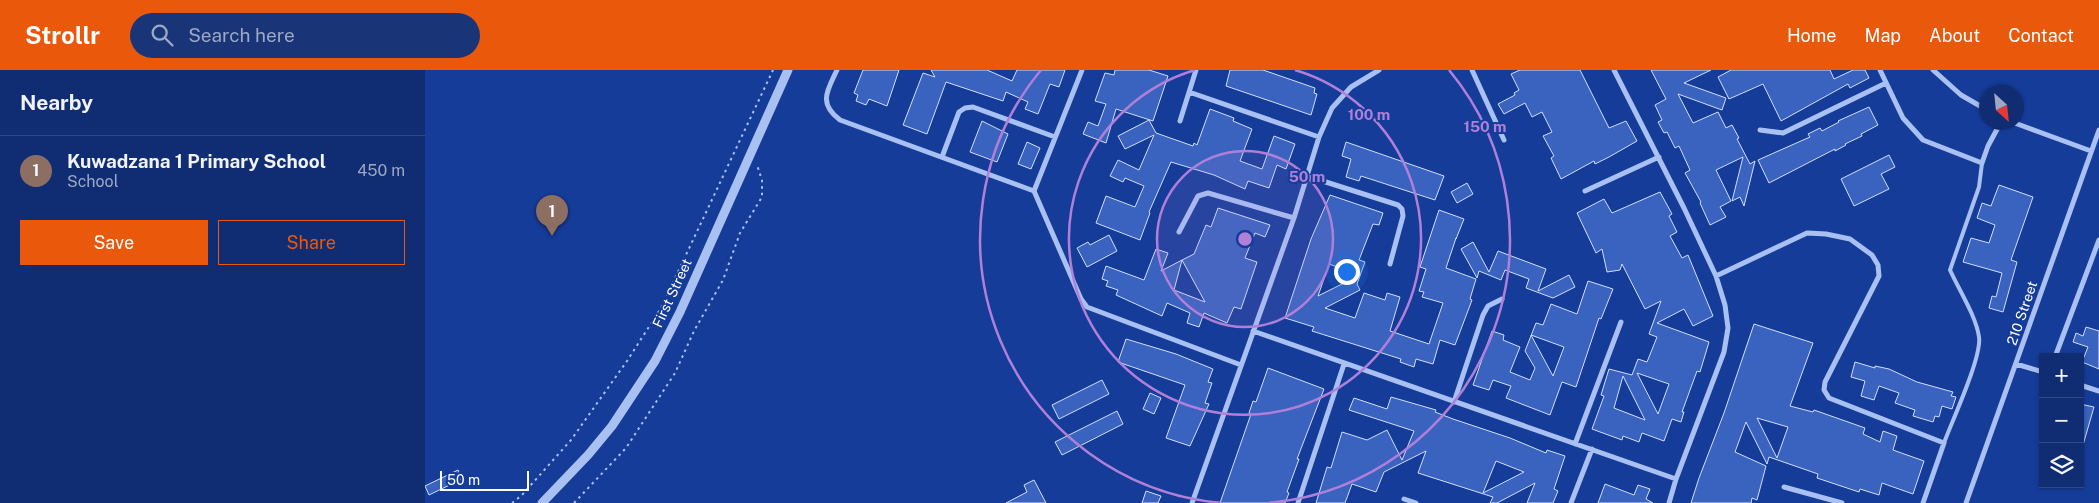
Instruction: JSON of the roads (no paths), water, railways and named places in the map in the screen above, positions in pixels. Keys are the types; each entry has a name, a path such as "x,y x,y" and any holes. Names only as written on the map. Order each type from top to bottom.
{"street":[{"name":"First Street","path":"542,503 588,455 612,426 655,361 680,312 788,70"},
{"path":"837,70 826,100 829,112 840,120 1035,191"},
{"path":"1082,70 1035,191 1081,299 1087,308 1241,364"},
{"path":"1180,121 1196,70"},
{"path":"1192,503 1294,218 1319,137 1332,108 1351,87 1379,70"},
{"path":"1472,70 1505,140"},
{"path":"1614,70 1659,157 1715,276 1725,305 1728,328 1724,352 1676,479 1669,503"},
{"path":"1880,70 1903,118 1923,140 1982,163 1997,130"},
{"path":"1933,70 1961,95 1979,105"},
{"path":"1760,130 1783,133 1886,83"},
{"path":"1189,92 1319,137"},
{"path":"942,157 959,112 965,108 973,107 1055,137"},
{"path":"2024,126 2091,151"},
{"name":"210 Street","path":"1966,503 2099,130"},
{"path":"1585,191 1659,157"},
{"path":"1307,176 1398,205 1402,209 1403,216 1390,264"},
{"path":"1179,232 1198,196 1208,193 1294,218"},
{"path":"1715,276 1807,233 1826,234 1850,239 1871,254 1878,265 1879,276 1863,303 1825,382 1824,390 1829,398 1944,443 1923,503"},
{"path":"2057,353 2099,240"},
{"path":"1454,402 1483,315 1488,306 1502,299"},
{"path":"1575,444 1621,322"},
{"path":"1253,331 1676,479"},
{"path":"1298,503 1344,364"},
{"path":"2016,364 2039,371"},
{"path":"2084,386 2099,392"},
{"path":"1571,503 1592,450"},
{"path":"1784,487 1842,503"},
{"path":"1404,499 1416,503"}],"lane":[{"path":"1944,443 1977,358 1979,338 1977,331 1950,270 1979,187 1982,163"}],"place":[{"name":"Kuwadzana 1 Primary School","path":"552,236"}]}
